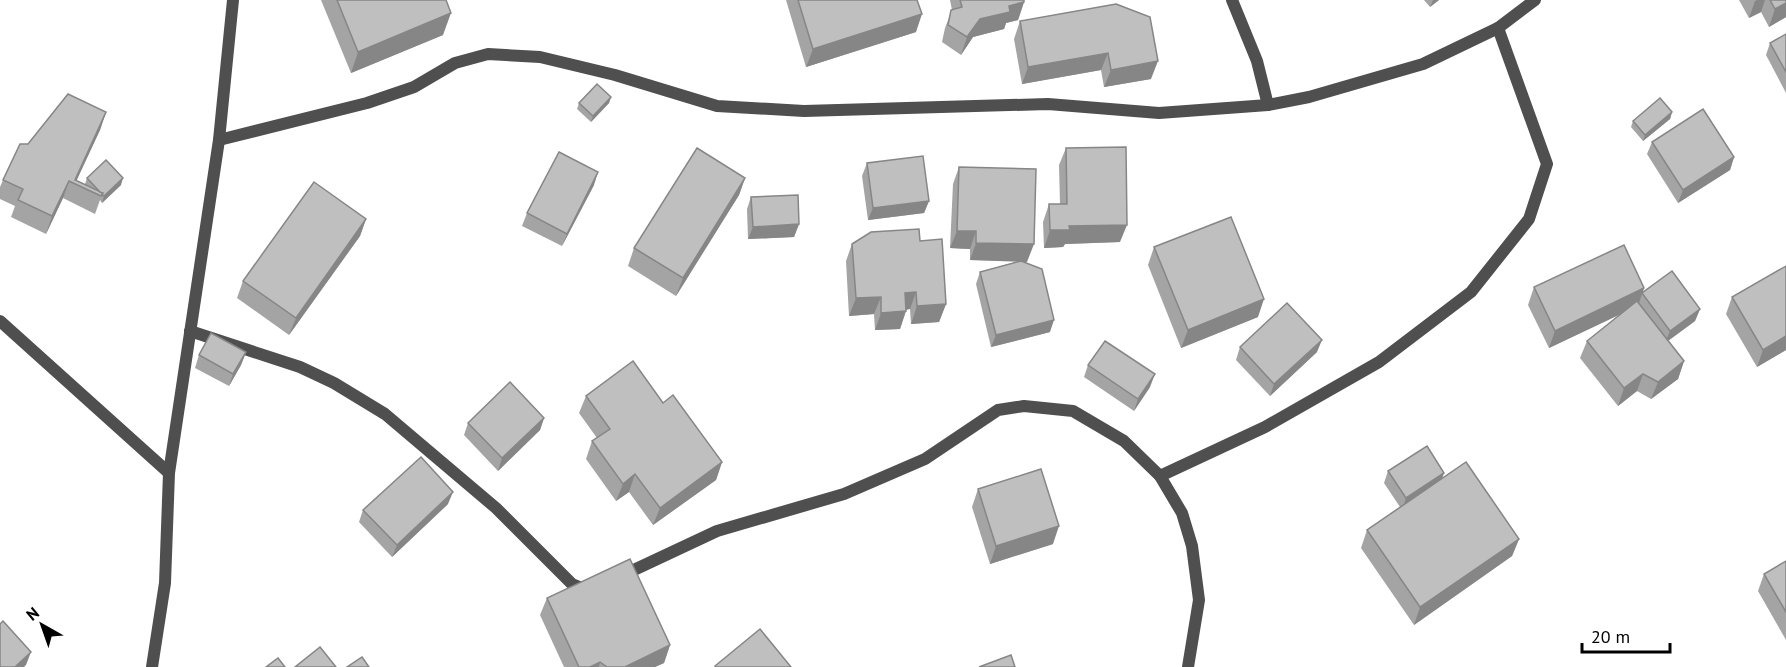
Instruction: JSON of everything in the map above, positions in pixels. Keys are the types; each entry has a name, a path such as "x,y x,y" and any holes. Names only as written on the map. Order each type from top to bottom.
{"street":[{"path":"152,667 165,583 170,473 219,140 233,0"},
{"path":"1232,0 1257,61 1268,105"},
{"path":"219,140 367,103 414,87 455,63 488,54 540,57 615,75 717,106 804,111 1048,104 1159,113 1268,105 1309,97 1423,64 1498,28 1535,0"},
{"path":"1160,476 1265,427 1380,362 1471,292 1529,219 1547,164 1498,28"},
{"path":"0,321 170,473"},
{"path":"190,331 300,367 334,383 385,414 496,508 572,584 588,591 717,531 844,494 925,459 998,410 1024,406 1073,411 1124,441 1160,476 1182,513 1192,546 1199,600 1188,667"}],"building":[{"path":"337,0 446,0 451,13 358,52"},
{"path":"798,0 917,0 922,14 813,49"},
{"path":"960,0 1024,0 1024,2 1009,6 1010,12 980,19 967,37 948,25 951,10 962,7"},
{"path":"1770,0 1786,0 1786,3 1775,9"},
{"path":"1116,4 1150,17 1158,61 1111,70 1108,53 1028,67 1020,21"},
{"path":"1786,34 1786,72 1770,43"},
{"path":"597,84 611,97 593,116 579,103"},
{"path":"68,94 106,112 75,180 103,193 101,196 69,181 52,216 18,200 23,189 3,180 20,144 28,144"},
{"path":"1660,98 1672,112 1645,135 1633,121"},
{"path":"1703,109 1734,157 1683,190 1652,142"},
{"path":"1126,147 1127,225 1069,226 1070,230 1050,230 1049,204 1067,204 1066,148"},
{"path":"697,148 745,178 683,278 634,248"},
{"path":"559,152 598,172 567,234 527,213"},
{"path":"923,156 929,201 873,208 867,163"},
{"path":"106,160 123,178 104,196 87,178"},
{"path":"959,167 1036,169 1034,244 976,243 976,231 957,231"},
{"path":"314,182 366,219 296,318 243,281"},
{"path":"798,195 799,224 753,227 751,197"},
{"path":"1231,217 1264,299 1188,330 1154,247"},
{"path":"919,229 920,241 942,239 946,304 917,306 916,292 905,293 906,311 881,313 881,297 856,298 852,244 871,232"},
{"path":"1624,245 1644,288 1555,331 1534,287"},
{"path":"1021,261 1042,269 1054,320 996,335 980,272"},
{"path":"1786,266 1786,336 1763,350 1732,297"},
{"path":"1672,271 1700,309 1670,331 1642,293"},
{"path":"1637,301 1684,361 1658,382 1643,374 1624,388 1587,341"},
{"path":"1287,303 1322,340 1274,384 1240,347"},
{"path":"211,333 246,352 233,374 199,355"},
{"path":"1105,341 1155,374 1138,399 1088,365"},
{"path":"633,361 663,403 673,395 722,462 660,508 635,474 623,484 592,441 610,429 586,396"},
{"path":"510,382 544,418 502,458 468,423"},
{"path":"1427,446 1444,473 1406,498 1388,471"},
{"path":"421,457 453,492 397,545 363,510"},
{"path":"1466,462 1519,539 1420,607 1367,530"},
{"path":"1041,469 1059,526 996,546 978,489"},
{"path":"630,559 670,645 625,667 607,667 600,662 590,667 579,667 547,598"},
{"path":"1786,561 1786,612 1764,574"},
{"path":"3,621 31,652 15,667 0,667 0,624"},
{"path":"760,629 791,667 715,666"},
{"path":"320,647 336,667 295,667"},
{"path":"1011,655 1015,667 979,667"},
{"path":"362,657 369,667 347,667"},
{"path":"278,658 285,667 266,667"}]}
